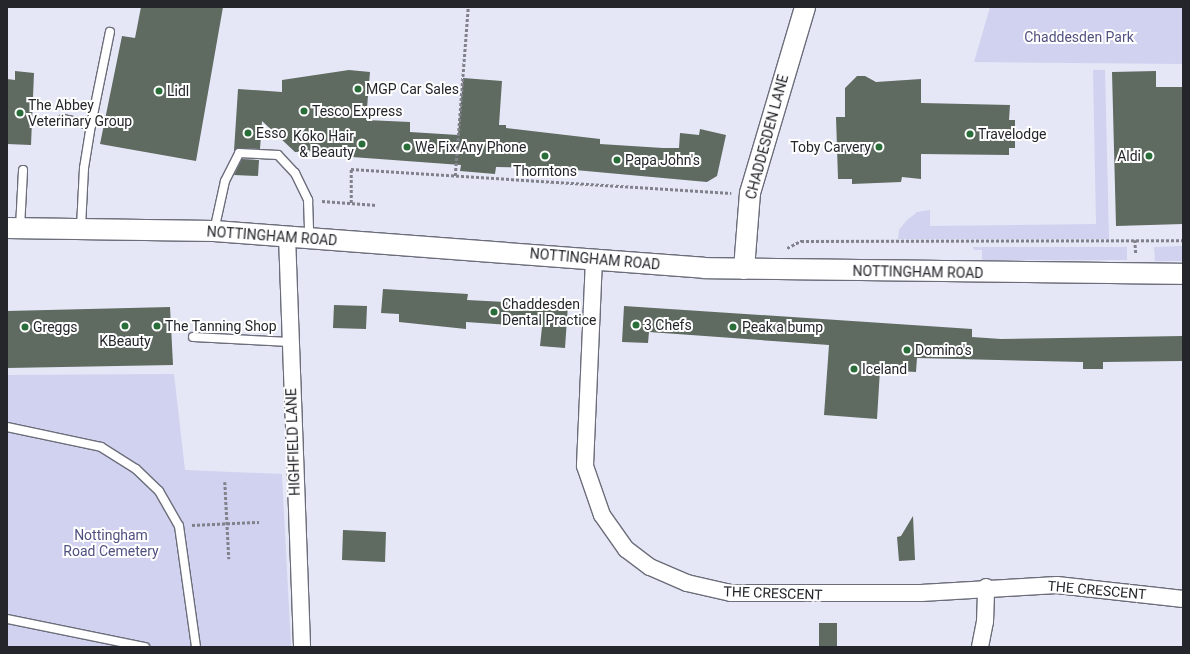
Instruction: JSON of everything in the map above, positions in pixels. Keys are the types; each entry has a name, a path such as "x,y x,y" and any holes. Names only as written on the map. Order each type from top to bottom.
{"street":[{"name":"CHADDESDEN LANE","path":"744,269 750,193 805,7"},
{"name":"NOTTINGHAM ROAD","path":"14,228 214,231 744,269 1183,274"},
{"name":"HIGHFIELD LANE","path":"287,236 302,647"},
{"name":"THE CRESCENT","path":"594,259 585,466 602,515 634,556 672,578 731,593 920,593 986,587 1078,585 1183,599"},
{"path":"980,647 985,622 986,587"}],"lane":[{"path":"81,228 84,168 110,32"},
{"path":"63,119 91,125"},
{"path":"214,231 225,180 239,153 278,155 295,173 308,200 309,238"},
{"path":"14,228 23,170"},
{"path":"193,338 290,342"},
{"path":"7,427 101,447 117,455 159,491 179,526 196,647"},
{"path":"7,619 145,647"}],"path":[{"path":"455,176 468,7"},
{"path":"351,203 351,169 750,193"},
{"path":"308,200 377,205"},
{"path":"780,252 801,241 1183,240"},
{"path":"225,482 229,559"},
{"path":"179,526 259,522"}],"green space":[{"name":"Chaddesden Park","path":"990,7 1183,7 1183,64 974,62"},
{"path":"1093,70 1105,70 1109,239 898,239 899,230 906,221 917,212 930,210 930,226 1096,224"},
{"path":"1183,246 1183,261 1155,261 1154,247"},
{"path":"973,247 1127,247 1127,260 982,260 982,250 974,250"},
{"name":"Nottingham Road Cemetery","path":"174,374 185,470 282,474 291,647 7,647 7,375"}],"building":[{"name":"Lidl","path":"141,7 223,7 196,161 100,144 122,36 135,38"},
{"path":"349,70 370,72 366,120 410,122 410,132 458,135 463,78 502,81 499,125 506,125 506,128 600,139 600,144 663,148 679,148 680,133 699,135 700,129 726,135 717,176 707,182 553,168 496,167 495,174 460,171 461,165 352,157 352,150 295,152 262,121 260,149 239,148 234,151 238,89 282,92 282,80"},
{"name":"The Abbey Veterinary Group","path":"15,71 34,73 31,145 7,144 7,79 15,80"},
{"name":"Aldi","path":"1156,71 1156,87 1183,87 1183,224 1116,226 1112,72"},
{"name":"Toby Carvery","path":"857,76 865,76 876,82 921,79 921,103 1010,105 1009,120 1015,120 1015,148 1009,148 1009,155 921,154 921,179 902,177 901,182 852,184 852,179 838,179 836,117 845,117 845,88"},
{"path":"242,159 259,160 258,176 234,175"},
{"path":"383,289 468,294 467,300 568,305 565,348 540,346 542,327 466,322 466,329 399,322 399,314 381,313"},
{"path":"334,305 367,306 366,329 333,328"},
{"path":"624,306 972,329 972,337 1001,339 1183,336 1183,361 1103,362 1103,369 1083,369 1083,362 917,358 916,372 880,370 877,419 824,415 829,345 649,332 648,343 622,342"},
{"path":"170,307 173,365 7,368 7,311"},
{"path":"913,516 915,560 899,561 897,537 901,536"},
{"path":"343,530 386,532 385,562 342,560"},
{"path":"819,623 837,623 837,647 819,647"}],"place":[{"name":"MGP Car Sales","path":"358,89"},
{"name":"Lidl","path":"159,91"},
{"name":"Tesco Express","path":"304,111"},
{"name":"The Abbey Veterinary Group","path":"20,113"},
{"name":"Esso","path":"248,133"},
{"name":"Travelodge","path":"970,134"},
{"name":"Koko Hair & Beauty","path":"362,144"},
{"name":"We Fix Any Phone","path":"407,147"},
{"name":"Toby Carvery","path":"879,147"},
{"name":"Thorntons","path":"545,156"},
{"name":"Aldi","path":"1149,156"},
{"name":"Papa John's","path":"617,160"},
{"name":"Chaddesden Dental Practice","path":"494,312"},
{"name":"3 Chefs","path":"636,325"},
{"name":"KBeauty","path":"125,326"},
{"name":"The Tanning Shop","path":"157,326"},
{"name":"Greggs","path":"25,327"},
{"name":"Peak a bump","path":"733,327"},
{"name":"Domino's","path":"907,350"},
{"name":"Iceland","path":"854,369"}]}
